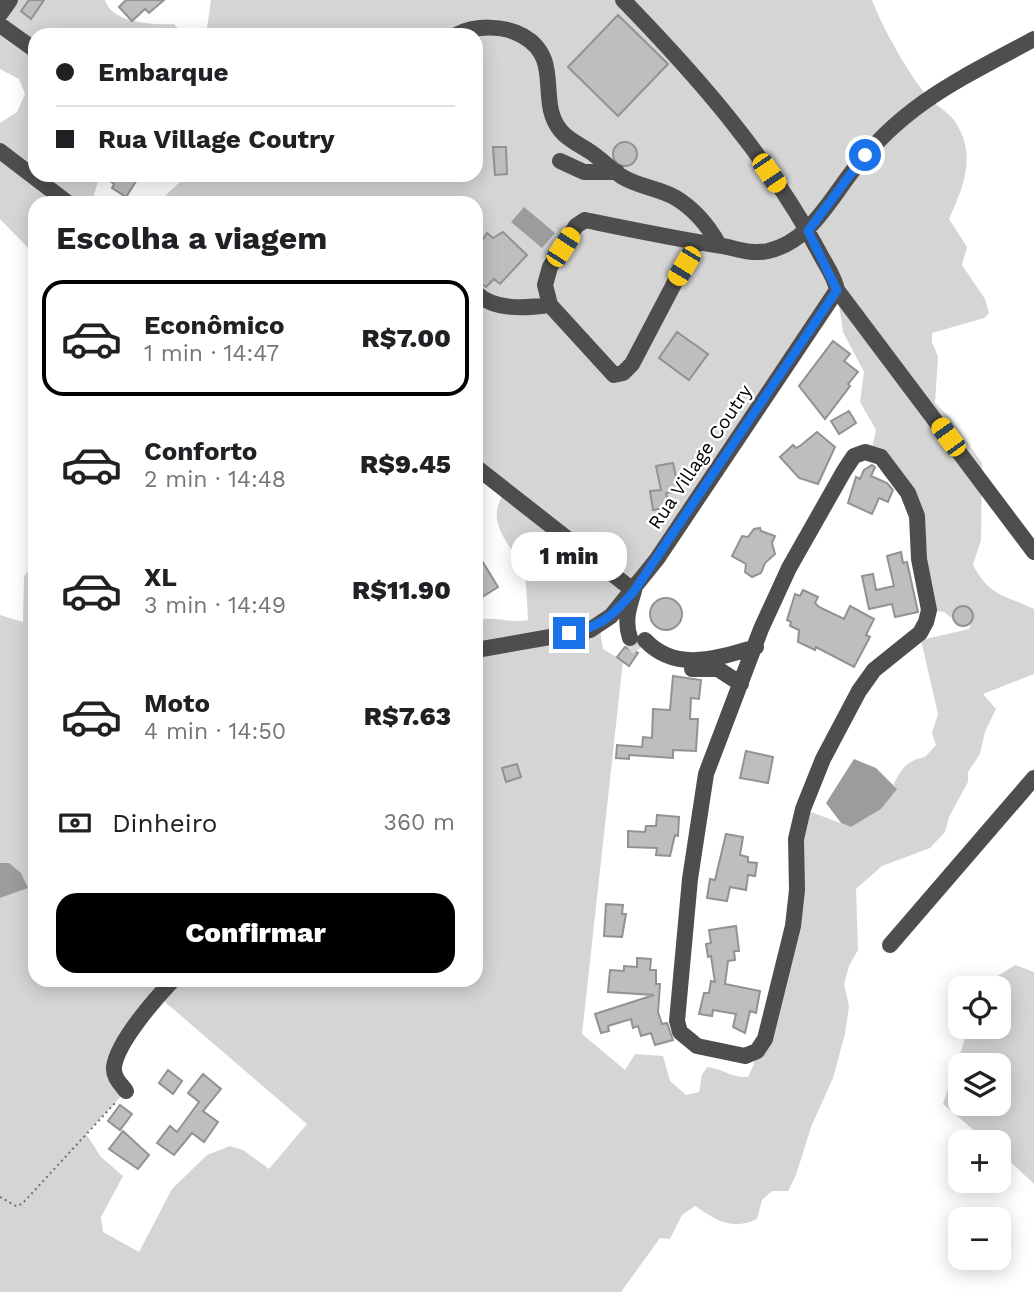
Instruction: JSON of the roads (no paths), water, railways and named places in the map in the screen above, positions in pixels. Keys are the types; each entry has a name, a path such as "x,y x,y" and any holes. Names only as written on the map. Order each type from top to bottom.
{"street":[{"path":"0,14 10,0"},
{"path":"623,0 687,65 743,135 808,231 837,290 1034,552"},
{"path":"0,25 28,45"},
{"path":"483,28 491,27 522,35 538,47 545,58 550,99 561,131 632,182 676,198 709,228 719,245"},
{"path":"696,242 632,364 623,373 614,375 550,305 545,285 550,267 579,222 585,220 719,245 749,253 770,251 808,231 879,138 911,109 1034,39"},
{"path":"0,151 28,172"},
{"path":"560,161 584,172 617,173"},
{"path":"41,182 59,196"},
{"name":"Rua Village Coutry","path":"483,649 590,629 611,616 634,591 837,290"},
{"path":"483,297 495,305 550,305"},
{"path":"865,452 881,457 908,492 917,516 919,559 929,610 920,633 874,670 859,691 823,759 803,809 796,839 797,890 793,926 765,1039 757,1051 745,1056 697,1046 680,1032 677,1021 690,879 706,774 741,684 789,568 844,471 855,456 865,452"},
{"path":"483,472 634,591 627,612 627,629 661,665 675,669 718,669 741,684"},
{"path":"638,639 664,657 676,660 724,656 756,648"},
{"path":"890,945 1034,778"},
{"path":"126,1091 116,1078 114,1068 118,1053 149,1005 166,987"}],"tunnel":[{"path":"630,638 639,649"}]}
